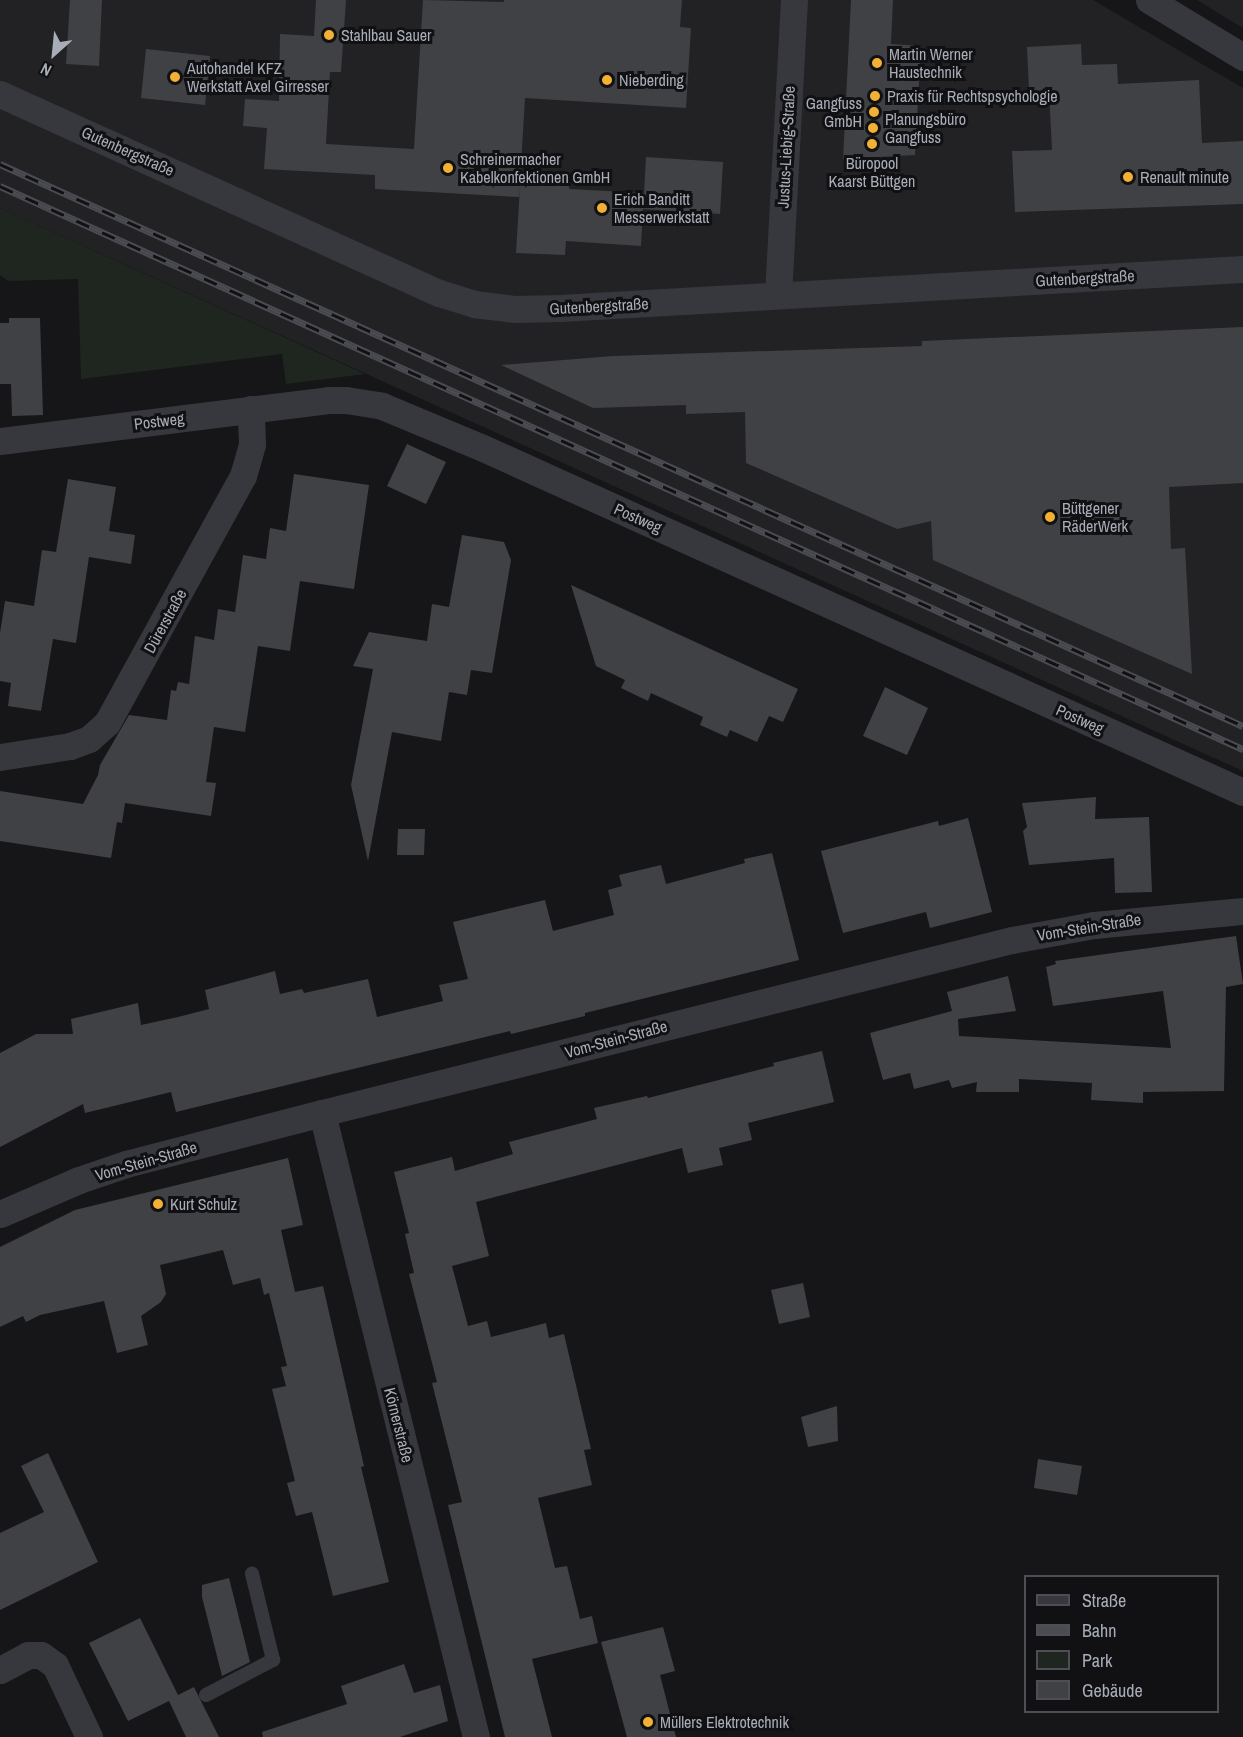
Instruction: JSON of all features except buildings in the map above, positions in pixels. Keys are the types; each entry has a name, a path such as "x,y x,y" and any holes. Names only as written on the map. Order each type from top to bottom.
{"street":[{"name":"Justus-Liebig-Straße","path":"778,295 794,0"},
{"path":"1149,0 1243,57"},
{"name":"Gutenbergstraße","path":"0,94 439,293 474,304 514,309 560,308 1243,269"},
{"name":"Postweg","path":"0,441 346,399 382,406 400,412 1243,792"},
{"name":"Dürerstraße","path":"0,757 70,746 88,739 107,723 243,476 252,444 252,409"},
{"name":"Vom-Stein-Straße","path":"0,1214 79,1180 126,1164 1012,940 1094,925 1243,911"},
{"name":"Körnerstraße","path":"321,1113 476,1737"},
{"path":"0,1670 28,1655 40,1655 55,1665 89,1737"}],"lane":[{"path":"206,1695 273,1660 252,1574"}],"shaded area":[{"path":"0,0 1093,0 1243,88 1243,771 0,208"},
{"path":"1197,0 1243,0 1243,28"}],"green space":[{"path":"0,208 365,374 286,384 282,354 81,379 78,279 8,281 0,275"}],"railway":[{"path":"0,164 1243,726"},
{"path":"0,186 1243,749"}],"place":[{"name":"Stahlbau Sauer","path":"329,35"},
{"name":"Martin Werner Haustechnik","path":"877,63"},
{"name":"Autohandel KFZ Werkstatt Axel Girresser","path":"175,77"},
{"name":"Nieberding","path":"607,80"},
{"name":"Praxis für Rechtspsychologie","path":"875,96"},
{"name":"Gangfuss GmbH","path":"874,112"},
{"name":"Planungsbüro Gangfuss","path":"873,128"},
{"name":"Büropool Kaarst Büttgen","path":"872,144"},
{"name":"Schreinermacher Kabelkonfektionen GmbH","path":"448,168"},
{"name":"Renault minute","path":"1128,177"},
{"name":"Erich Banditt Messerwerkstatt","path":"602,208"},
{"name":"Büttgener RäderWerk","path":"1050,517"},
{"name":"Kurt Schulz","path":"158,1204"},
{"name":"Müllers Elektrotechnik","path":"648,1722"}]}
